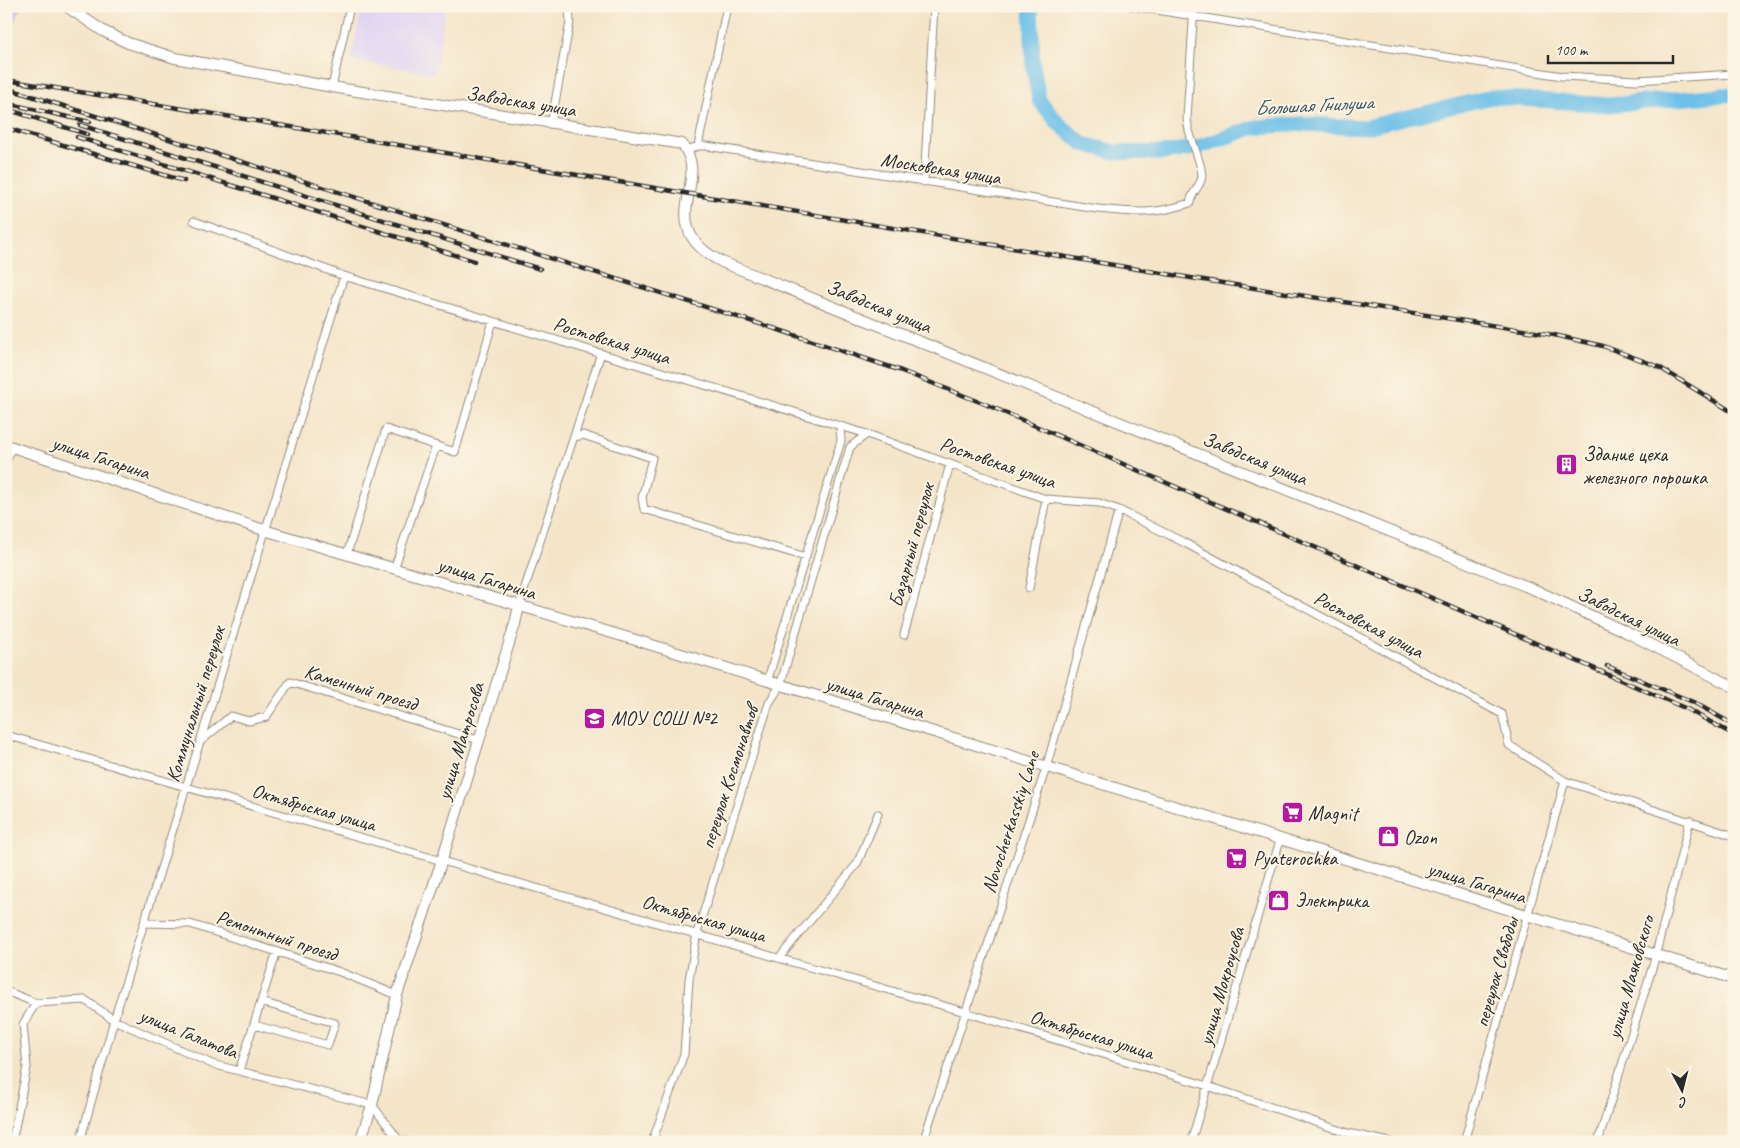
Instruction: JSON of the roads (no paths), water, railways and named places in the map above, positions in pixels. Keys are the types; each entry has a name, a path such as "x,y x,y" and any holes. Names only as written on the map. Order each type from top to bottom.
{"main road":[{"name":"Заводская улица","path":"66,6 91,23 128,43 157,53 332,87 551,124 675,141 682,144 687,150 690,170 686,213 689,232 696,245 716,259 1533,590 1626,632 1734,687"},
{"path":"81,6 91,23"},
{"name":"улица Гагарина","path":"9,446 264,530 519,606 1734,979"},
{"name":"улица Матросова","path":"360,1142 372,1105 397,994 442,860 519,606"}],"street":[{"path":"332,87 350,6"},
{"path":"551,124 570,22 569,6"},
{"path":"698,146 727,6"},
{"path":"924,182 934,6"},
{"path":"1132,6 1562,76 1636,80 1734,74"},
{"path":"1192,16 1194,6"},
{"name":"Московская улица","path":"687,150 698,146 1142,214 1166,211 1190,203 1191,197 1202,176 1191,142 1187,118 1192,16"},
{"name":"Ростовская улица","path":"194,221 344,276 867,434 1046,499 1099,504 1119,510 1183,542 1502,714 1509,745 1565,781 1690,820 1734,836"},
{"name":"Коммунальный переулок","path":"80,1142 114,1020 344,276"},
{"path":"347,554 386,429 455,452 493,321"},
{"name":"улица Матросова","path":"519,606 601,353"},
{"path":"767,682 841,441 840,426"},
{"name":"переулок Космонавтов","path":"652,1142 684,1054 690,980 697,933 769,703 780,686 850,447 867,434"},
{"path":"574,438 583,435 652,458 642,498 644,509 806,557"},
{"path":"6,462 9,446"},
{"path":"394,569 436,446"},
{"name":"Базарный переулок","path":"904,635 950,464"},
{"path":"1028,588 1046,499"},
{"name":"Novocherkasskiy Lane","path":"923,1142 1046,768 1119,510"},
{"name":"Каменный проезд","path":"201,741 231,716 249,721 266,717 290,682 478,740"},
{"name":"Октябрьская улица","path":"6,735 780,957 1208,1086 1348,1133 1390,1142"},
{"name":"переулок Свободы","path":"1464,1142 1565,781"},
{"path":"780,957 857,864 878,814"},
{"name":"улица Маяковского","path":"1598,1142 1655,954 1690,820"},
{"name":"улица Мокроусова","path":"1191,1142 1280,840"},
{"name":"Ремонтный проезд","path":"145,923 190,924 277,951 397,994"},
{"path":"239,1071 277,951"},
{"name":"улица Галатова","path":"6,991 36,1004 84,1000 114,1020 212,1064 372,1105"},
{"path":"254,1025 328,1045 335,1023 261,1002"},
{"path":"12,1142 27,1067 23,1024 36,1004"},
{"path":"372,1105 398,1139 409,1142"}],"waterway":[{"name":"Большая Гнилуша","path":"1031,6 1033,65 1039,100 1058,123 1083,144 1115,152 1164,153 1198,147 1255,127 1302,124 1366,127 1492,97 1609,105 1734,94"}],"railway":[{"path":"6,80 190,110"},
{"path":"6,88 776,329 899,370 985,404 1687,709 1734,735"},
{"path":"6,103 90,122"},
{"path":"184,109 1191,278 1554,335 1603,346 1657,366 1734,413"},
{"path":"9,110 87,134"},
{"path":"80,125 540,269"},
{"path":"6,128 184,181"},
{"path":"77,137 474,261"},
{"path":"1607,666 1693,702 1734,725"}],"place":[{"name":"Здание цеха железного порошка","path":"1567,465"},
{"name":"МОУ СОШ №2","path":"595,718"},
{"name":"Magnit","path":"1292,813"},
{"name":"Ozon","path":"1388,837"},
{"name":"Pyaterochka","path":"1237,858"},
{"name":"Электрика","path":"1279,900"}]}
